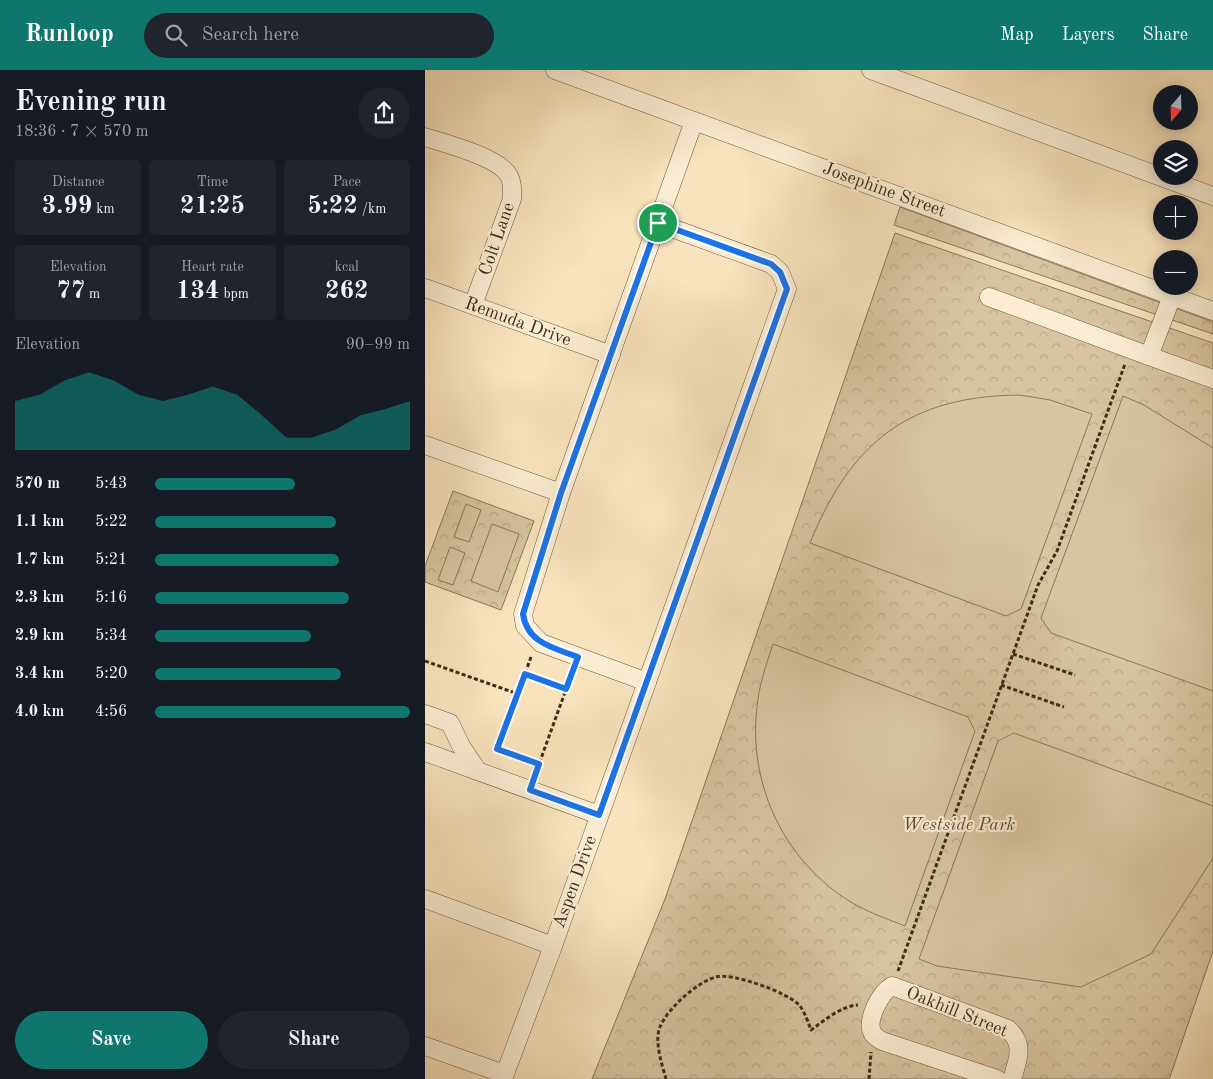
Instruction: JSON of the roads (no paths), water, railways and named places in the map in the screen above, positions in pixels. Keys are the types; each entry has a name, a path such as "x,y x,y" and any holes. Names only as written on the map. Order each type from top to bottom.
{"street":[{"name":"Josephine Street","path":"555,70 1213,311"},
{"path":"871,70 1213,196"},
{"path":"647,682 541,643 525,626 523,614 561,493 694,121"},
{"name":"Colt Lane","path":"425,137 500,165 511,181 511,198 473,306"},
{"name":"Aspen Drive","path":"503,1076 553,946 787,289 780,272 771,264 658,223"},
{"name":"Remuda Drive","path":"425,288 611,355"},
{"path":"1149,356 1172,296"},
{"path":"989,297 1213,379"},
{"path":"426,449 561,493"},
{"path":"425,714 450,724 461,746 477,770"},
{"path":"425,752 599,815"},
{"path":"425,899 553,946"},
{"name":"Oakhill Street","path":"997,1079 882,1041 872,1033 876,1004 880,995 892,986 1007,1029 1014,1035 1019,1044 1020,1054 1012,1079"},
{"path":"425,1046 503,1076"}],"park label":[{"name":"Westside Park","path":"959,825"}]}
